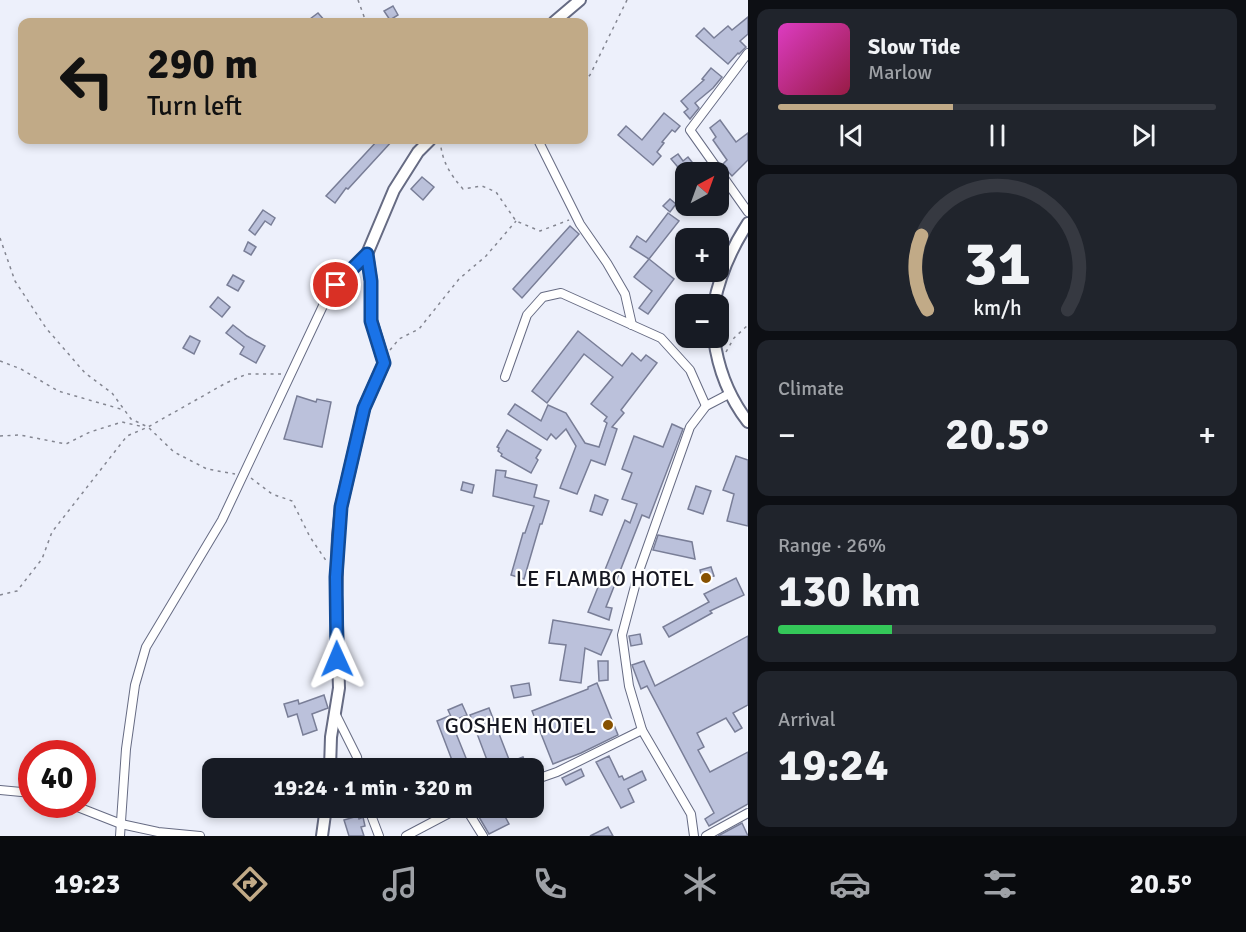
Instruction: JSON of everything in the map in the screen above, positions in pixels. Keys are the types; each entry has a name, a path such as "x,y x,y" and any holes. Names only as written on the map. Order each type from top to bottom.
{"street":[{"path":"559,18 580,0"},
{"path":"748,53 690,130 748,212"},
{"path":"120,836 126,749 135,685 146,647 222,520 329,293 367,254 394,190 418,152 426,144"},
{"path":"540,144 576,217 607,262 625,294 632,325"},
{"path":"716,294 724,266 748,223"},
{"path":"330,758 331,737 339,688 336,577 341,507 364,408 384,363 371,321 371,281 367,254"},
{"path":"505,377 527,315 543,297 561,293 661,338 690,370 706,406"},
{"path":"716,348 719,366 729,394 748,422"},
{"path":"694,836 692,814 642,730 629,686 622,635 639,571 690,427 706,406 729,394"},
{"path":"335,713 357,758"},
{"path":"544,777 642,730"},
{"path":"0,790 18,792"},
{"path":"706,836 748,813"},
{"path":"96,814 121,824 158,832 200,836"},
{"path":"322,836 324,818"},
{"path":"372,818 379,836"},
{"path":"411,835 443,818"},
{"path":"471,818 483,836"}],"path":[{"path":"358,0 365,18"},
{"path":"588,77 627,0"},
{"path":"440,144 442,157 450,175 463,189 482,186 496,192 516,222 540,231 576,217"},
{"path":"384,357 399,339 419,329 459,279 486,256 516,222"},
{"path":"0,238 15,281 46,328 85,373 112,393 131,419 148,427 174,452 207,469 256,480 272,494 292,501 310,537 336,577"},
{"path":"719,366 734,338 748,325"},
{"path":"0,361 21,369 58,391 125,411"},
{"path":"0,596 17,591 42,560 52,532 127,436 247,374 291,375"},
{"path":"0,436 20,435 66,444 90,432 122,422 148,427"}],"building":[{"path":"393,6 398,15 389,18 384,11"},
{"path":"318,13 322,18 311,18"},
{"path":"748,17 748,34 740,41 746,47 728,64 696,36 704,28 714,38 728,26 732,30"},
{"path":"711,68 722,77 695,103 699,108 690,119 684,112 688,109 681,101 704,80 702,79"},
{"path":"664,113 680,126 675,132 672,130 662,142 664,143 657,152 661,156 653,165 618,135 626,126 642,140"},
{"path":"720,120 736,142 748,133 748,160 732,176 729,173 729,162 725,162 727,160 713,140 716,137 710,128"},
{"path":"374,144 389,144 348,189 346,188 335,203 326,196"},
{"path":"678,154 683,161 688,157 692,162 675,164 671,159"},
{"path":"422,177 434,187 423,200 411,189"},
{"path":"670,199 675,203 670,212 663,206"},
{"path":"263,210 275,218 271,225 265,221 255,235 249,230"},
{"path":"668,213 679,221 649,259 630,247 637,236 646,242"},
{"path":"570,226 579,234 522,298 513,289"},
{"path":"248,242 256,247 251,255 244,251"},
{"path":"649,259 674,279 648,314 639,308 652,291 634,277"},
{"path":"233,275 244,281 238,291 227,285"},
{"path":"218,297 230,307 222,317 210,307"},
{"path":"233,325 265,346 256,363 240,354 244,347 226,333"},
{"path":"578,331 622,366 632,353 641,361 646,355 657,363 621,410 624,413 612,427 617,429 605,465 591,460 577,494 560,488 576,446 566,429 556,439 551,434 547,440 508,414 515,404 541,421 548,405 566,413 585,443 599,447 607,423 604,421 607,417 591,404 613,377 584,354 547,403 532,391"},
{"path":"190,336 200,341 194,354 183,348"},
{"path":"297,396 316,402 317,399 331,402 322,447 284,439"},
{"path":"672,424 683,429 649,518 642,515 606,607 612,608 609,620 588,612 625,520 630,523 637,504 622,499 632,473 622,469 634,436 663,447"},
{"path":"507,430 541,450 531,473 501,456 502,454 498,451 497,447"},
{"path":"736,456 748,460 748,526 727,521 734,494 723,490"},
{"path":"496,470 506,471 505,477 537,485 534,497 549,501 524,579 511,575 523,533 525,533 534,506 493,496"},
{"path":"463,482 474,485 472,493 461,490"},
{"path":"696,486 711,491 703,514 688,509"},
{"path":"595,495 608,500 602,515 590,511"},
{"path":"658,535 692,542 695,559 653,550"},
{"path":"711,567 714,576 702,579 700,570"},
{"path":"736,578 744,595 710,611 712,613 669,637 663,627 709,602 704,594"},
{"path":"553,620 612,630 601,655 585,648 581,683 560,680 566,645 549,643"},
{"path":"640,634 642,644 631,646 629,636"},
{"path":"748,636 748,705 733,713 742,728 735,732 726,718 697,733 704,747 698,750 710,772 748,752 748,804 709,826 705,819 714,813 647,686 641,689 632,665 644,661 655,686"},
{"path":"598,661 608,661 608,680 599,681"},
{"path":"529,683 531,695 514,698 511,686"},
{"path":"597,683 618,735 553,764 532,711 588,689"},
{"path":"324,695 328,708 312,714 317,730 303,735 297,714 288,717 284,704 298,700 299,704"},
{"path":"462,704 467,715 453,721 448,710"},
{"path":"489,708 508,758 486,758 470,715"},
{"path":"449,716 466,758 451,758 437,721"},
{"path":"609,756 619,777 622,776 624,780 642,771 646,780 628,789 634,802 621,808 596,762"},
{"path":"581,769 584,776 566,785 562,778"},
{"path":"363,818 365,826 361,827 364,836 349,836 344,820"},
{"path":"480,818 506,818 509,824 489,834"},
{"path":"742,823 748,836 718,836"},
{"path":"608,827 613,836 590,836"}],"place":[{"name":"LE FLAMBO HOTEL","path":"706,578"},
{"name":"GOSHEN HOTEL","path":"608,725"}],"route":[{"path":"336,285 367,254 371,281 371,321 384,357 384,363 364,408 341,507 336,577 337,659"}]}
